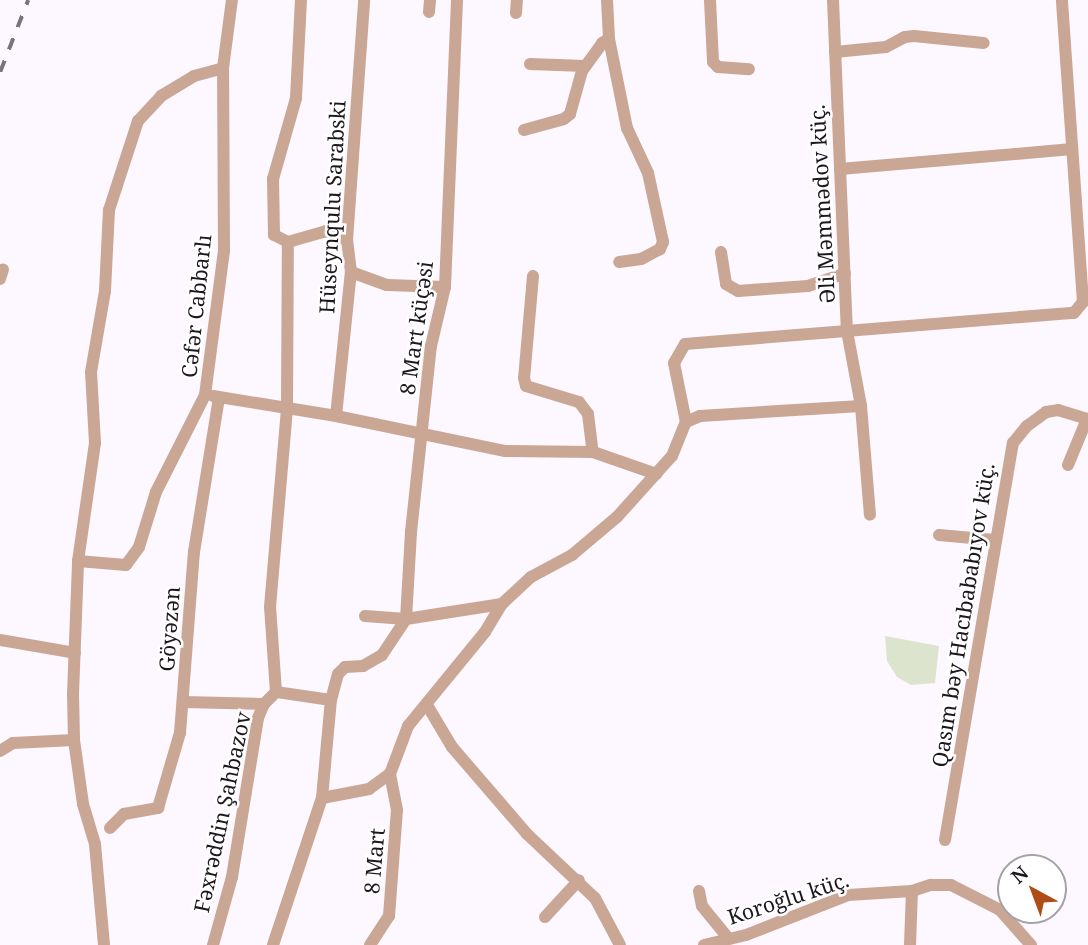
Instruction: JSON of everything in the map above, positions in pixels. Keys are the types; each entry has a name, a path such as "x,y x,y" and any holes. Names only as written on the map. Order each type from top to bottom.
{"street":[{"name":"Cəfər Cabbarlı","path":"78,561 126,565 139,547 156,492 205,395 225,251 223,68 232,0"},
{"path":"301,0 296,97 273,179 274,235 288,242 326,231 347,240"},
{"name":"Hüseynqulu Sarabski","path":"336,416 351,272 347,240 364,0"},
{"name":"8 Mart küçəsi","path":"331,700 338,674 345,667 363,666 382,656 406,619 430,345 444,287 457,0"},
{"path":"607,0 609,39 627,128 648,173 663,242 660,249 640,259 619,262"},
{"path":"710,0 713,62 718,67 749,69"},
{"name":"Əli Məmmədov küç.","path":"833,0 847,331 860,406 870,514"},
{"path":"322,798 369,789 390,774 408,726 485,632 502,604 531,577 572,555 608,525 672,456 686,422 674,363 685,344 1074,313 1083,302 1062,0"},
{"path":"835,52 886,47 905,37 914,36 984,43"},
{"path":"524,130 564,119 569,114 584,66 602,43 609,39"},
{"path":"530,64 584,66"},
{"path":"104,945 95,844 83,804 75,740 75,653 78,561 95,443 91,372 104,291 109,210 138,121 161,96 194,76 223,68"},
{"path":"840,169 1072,149"},
{"path":"273,945 322,798 331,700 276,692 270,607 287,407 288,242"},
{"path":"722,252 726,284 738,291 807,286 845,273"},
{"path":"351,272 387,285 444,287"},
{"path":"533,276 523,378 526,386 579,402 588,414 593,452"},
{"path":"205,395 336,416 505,451 593,452 656,474"},
{"name":"Göyəzən","path":"110,828 124,814 158,808 180,733 194,552 219,398"},
{"path":"686,422 699,416 860,406"},
{"name":"Qasım bəy Hacıbababıyov küç.","path":"945,840 1013,443 1027,426 1046,412 1058,410 1088,419"},
{"path":"1068,465 1088,419"},
{"path":"939,535 995,540"},
{"path":"365,616 406,619 502,604"},
{"path":"0,640 75,653"},
{"name":"Fəxrəddin Şahbazov","path":"213,945 232,877 258,718 264,704 276,692"},
{"path":"183,702 264,704"},
{"path":"426,705 453,747 527,834 579,880 595,898 620,945"},
{"path":"0,751 13,743 75,740"},
{"name":"8 Mart","path":"370,945 388,916 397,810 390,774"},
{"path":"545,917 579,880"},
{"name":"Koroğlu küç.","path":"704,945 746,935 848,895 912,891 931,885 951,885 1000,910 1031,945"},
{"path":"699,891 702,906 728,938"},
{"path":"910,945 912,891"}],"green space":[{"path":"885,636 939,646 935,683 911,685 897,677 887,661"}],"railway":[{"path":"0,72 28,0"}]}
